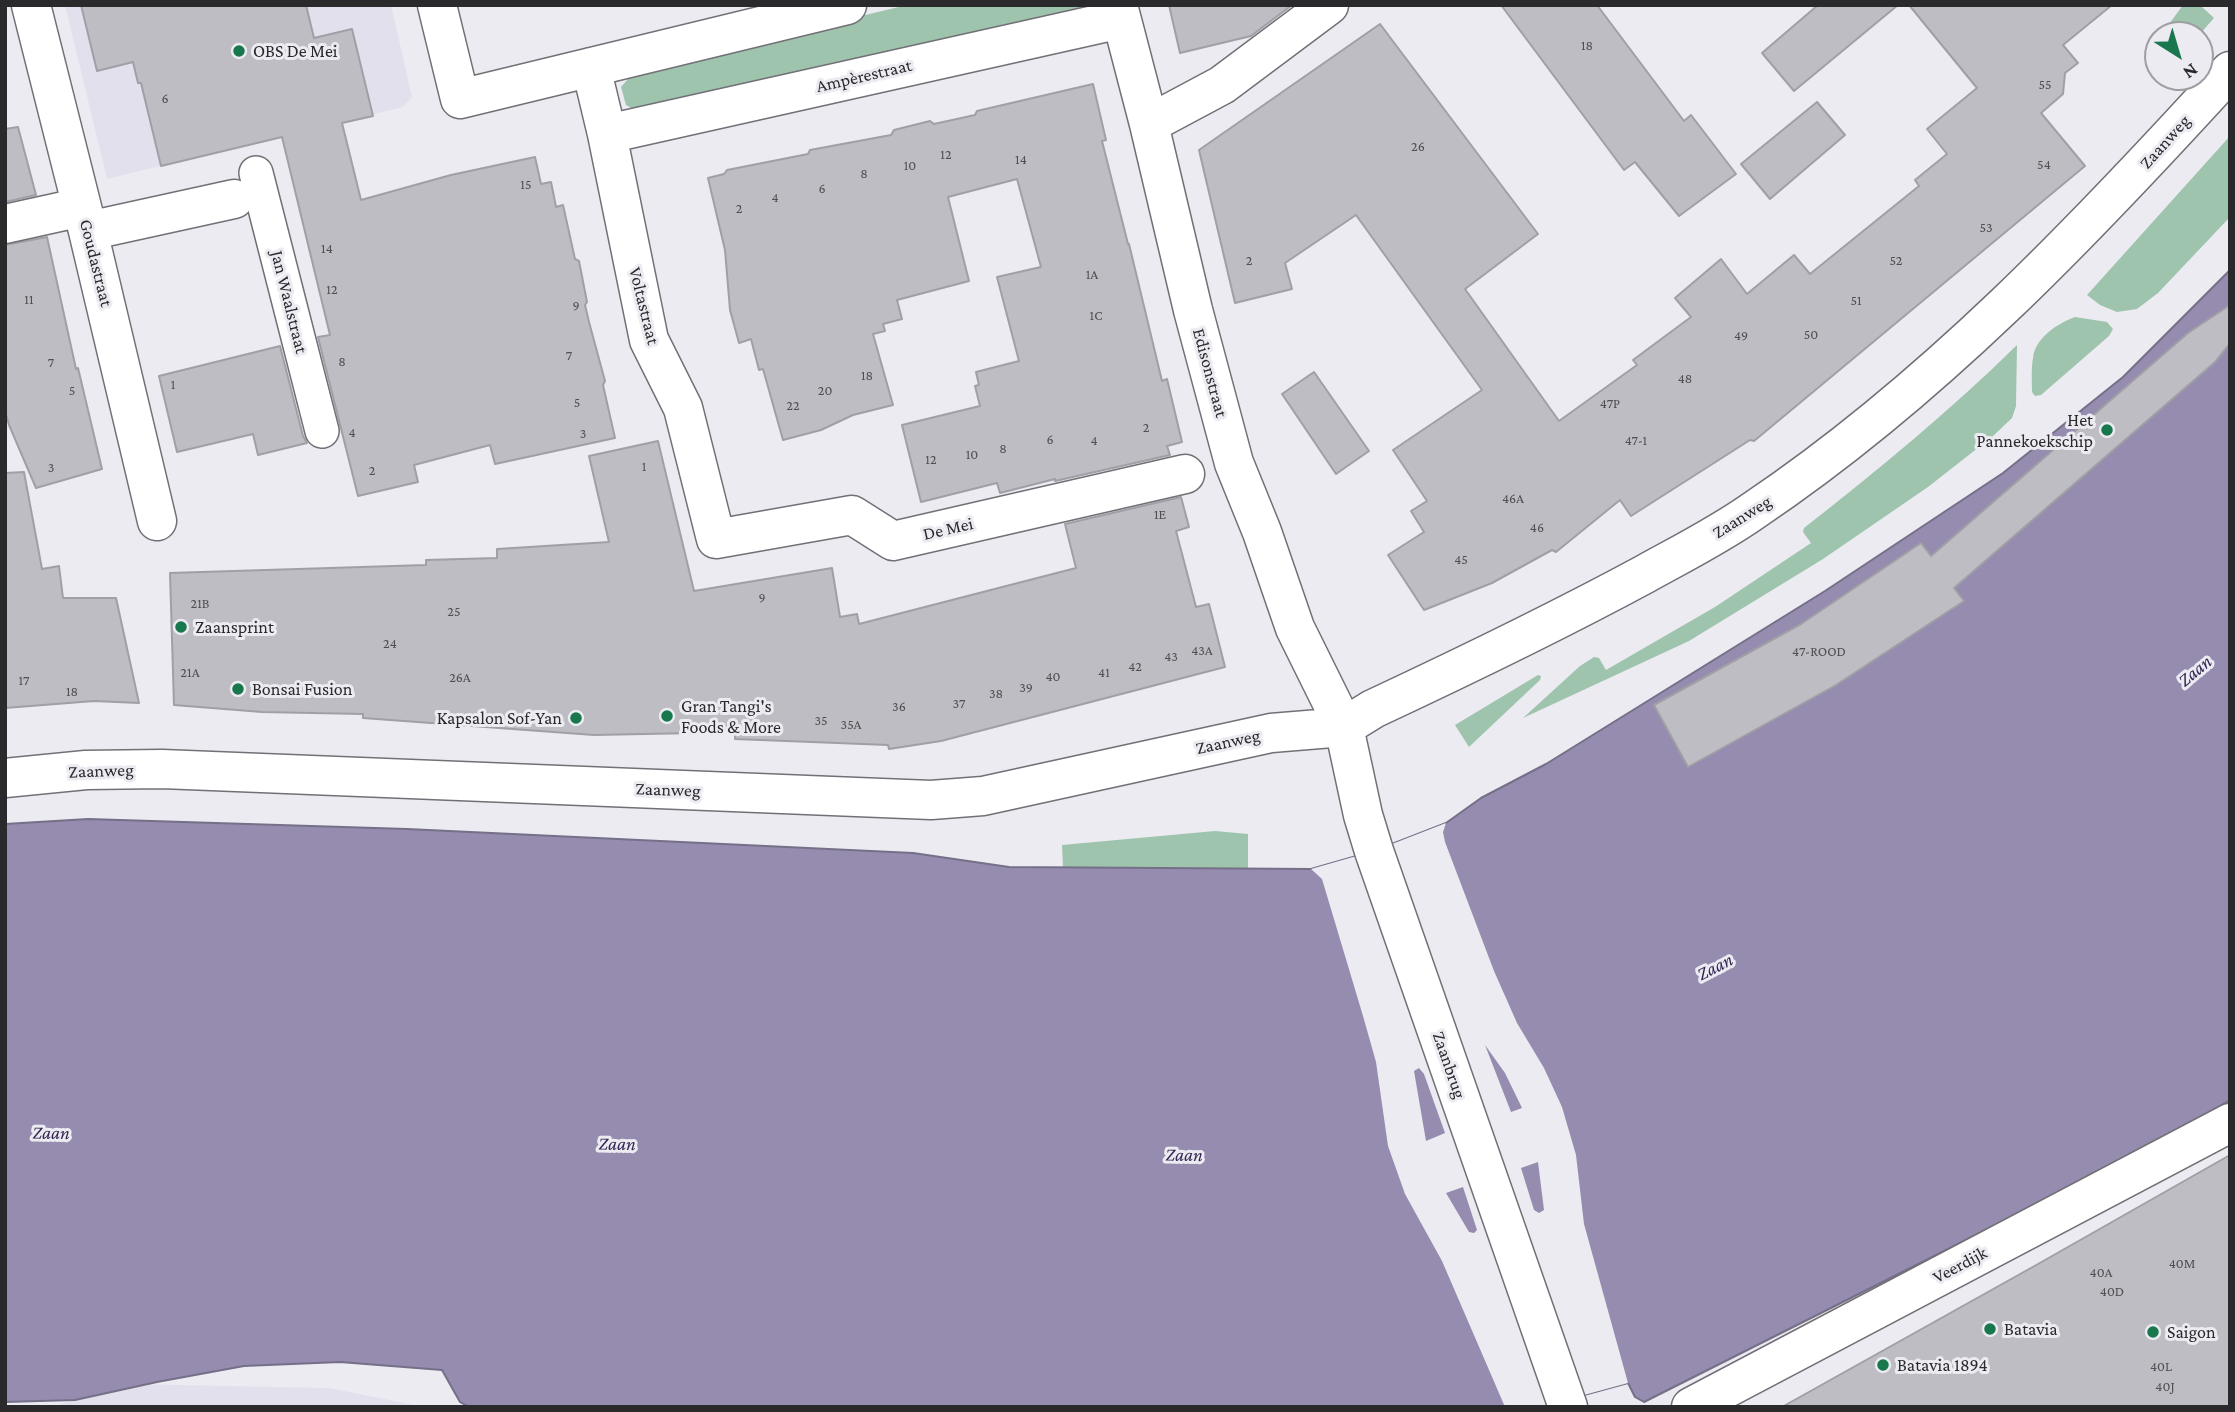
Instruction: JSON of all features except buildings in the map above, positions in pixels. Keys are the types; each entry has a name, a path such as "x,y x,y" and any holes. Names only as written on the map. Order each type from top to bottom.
{"street":[{"name":"Goudastraat","path":"31,5 158,521"},
{"path":"437,5 460,99 592,67 734,18 847,5"},
{"path":"1149,124 1222,85 1329,5"},
{"name":"Edisonstraat","path":"1119,12 1234,463 1262,532 1295,628 1344,727"},
{"name":"Ampèrestraat","path":"607,134 1119,12"},
{"name":"Voltastraat","path":"592,67 649,340 683,408 716,539"},
{"name":"Zaanweg","path":"5,778 86,770 162,769 931,800 983,796 1271,733 1344,727 1373,709 1623,586 1751,513 1812,470 1941,364 2125,186 2230,71"},
{"name":"Jan Waalstraat","path":"5,224 85,219 245,186 322,431"},
{"name":"De Mei","path":"716,539 852,514 893,541 1185,474"},
{"name":"Zaanbrug","path":"1344,727 1363,815 1374,851 1567,1403"},
{"name":"Veerdijk","path":"1691,1407 2230,1123"}],"shaded area":[{"name":"OBS De Mei","path":"65,5 391,5 412,97 403,107 107,179"},
{"path":"127,1384 329,1388 424,1407 51,1407"}],"green space":[{"path":"907,5 1095,5 640,113 626,105 621,87 636,70"},
{"path":"2183,5 2200,5 2214,18 2211,21 2171,21"},
{"path":"2230,136 2230,217 2158,293 2137,309 2117,312 2100,305 2087,295"},
{"path":"2075,317 2107,322 2113,329 2109,336 2041,395 2035,396 2032,392 2032,366 2038,344 2055,327"},
{"path":"2017,345 2016,406 2012,418 1928,487 1823,559 1689,641 1523,718 1580,666 1594,657 1599,658 1606,670 1715,607 1811,543 1803,532 1804,528 1913,440"},
{"path":"1538,675 1541,676 1540,680 1469,747 1455,725"},
{"path":"1215,831 1248,834 1248,868 1063,868 1062,845"}],"water":[{"name":"Zaan","path":"2230,270 2230,1100 2145,1150 1644,1402 1635,1397 1628,1383 1540,1407 469,1407 460,1402 442,1370 340,1362 244,1366 75,1400 5,1402 5,824 88,819 407,829 913,853 1009,867 1311,869 1374,851 1446,823 1481,798 1546,764 1825,591 2003,473 2123,377"}],"pier":[{"path":"1446,823 1443,832 1445,842 1494,971 1517,1023 1544,1068 1562,1107 1576,1155 1584,1224 1628,1383 1540,1407 1505,1407 1442,1261 1405,1194 1388,1146 1376,1062 1363,1016 1322,879 1311,869 1374,851","holes":["1485,1045 1505,1073 1522,1108 1511,1112","1419,1068 1424,1074 1445,1133 1426,1141 1414,1071","1538,1162 1544,1210 1539,1213 1534,1210 1521,1168","1463,1187 1477,1230 1474,1233 1469,1232 1446,1193"]}],"place":[{"name":"OBS De Mei","path":"239,51"},
{"name":"Het Pannekoekschip","path":"2107,430"},
{"name":"Zaansprint","path":"181,627"},
{"name":"Bonsai Fusion","path":"238,689"},
{"name":"Gran Tangi's Foods & More","path":"667,716"},
{"name":"Kapsalon Sof-Yan","path":"576,718"},
{"name":"Batavia","path":"1990,1329"},
{"name":"Saigon","path":"2153,1332"},
{"name":"Batavia 1894","path":"1883,1365"}]}
